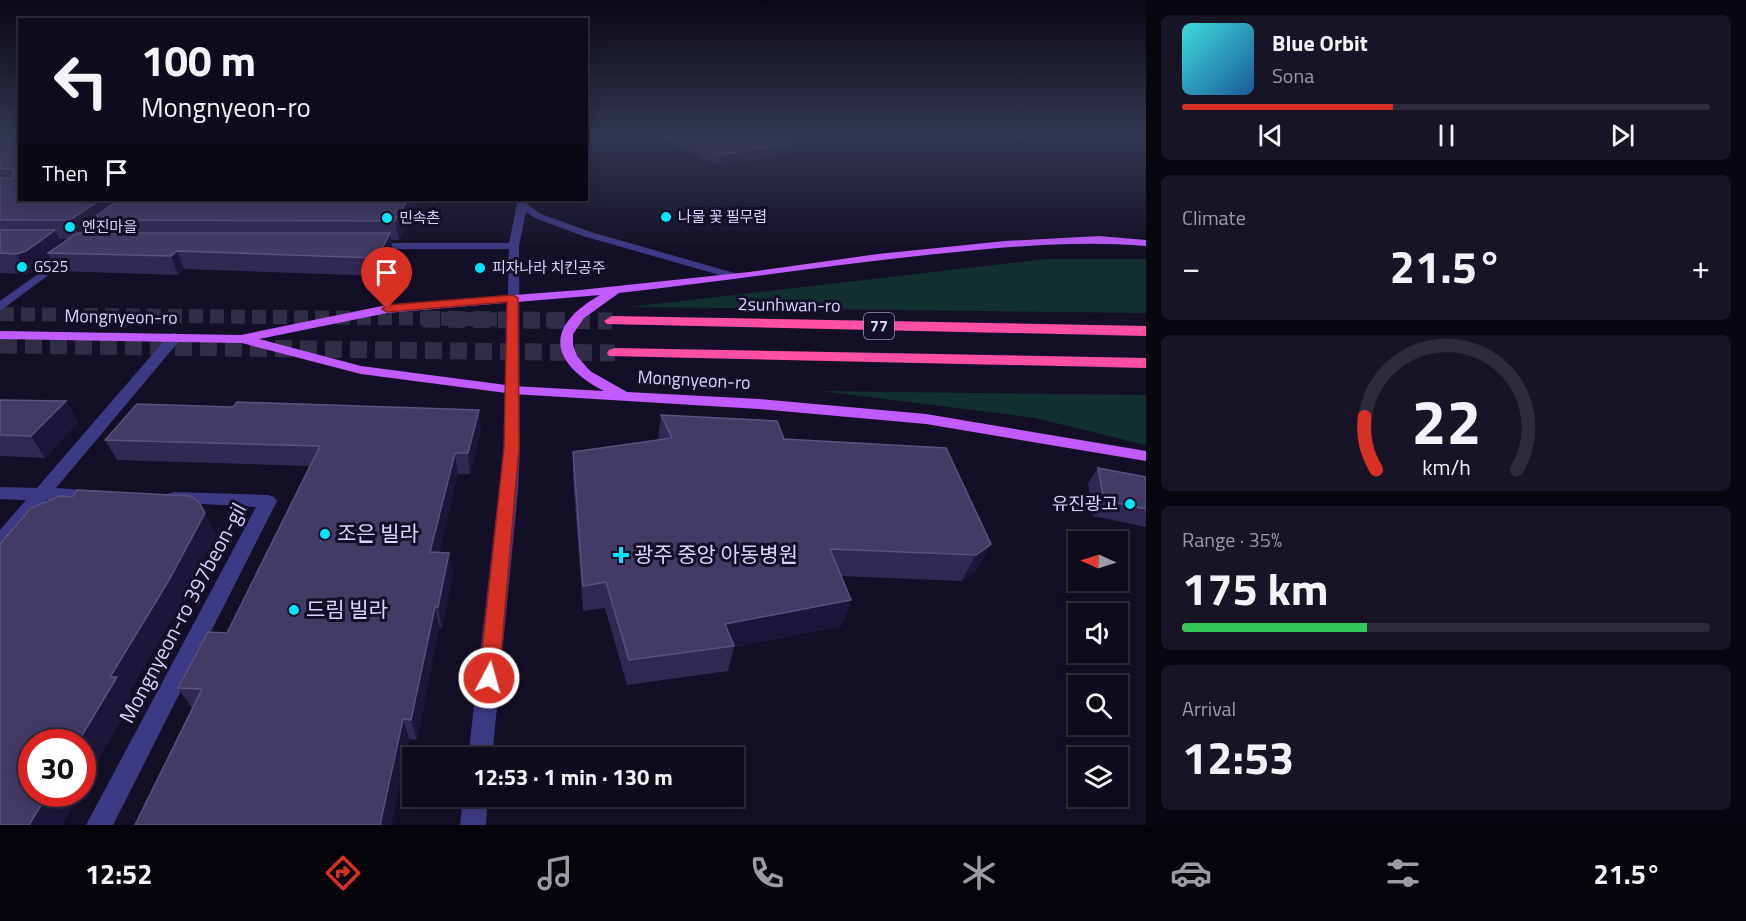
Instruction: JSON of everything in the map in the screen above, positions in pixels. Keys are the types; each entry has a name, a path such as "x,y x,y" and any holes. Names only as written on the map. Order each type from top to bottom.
{"highway":[{"name":"2sunhwan-ro","path":"612,321 1146,331"},
{"name":"77","path":"615,353 1146,363"}],"main road":[{"name":"Mongnyeon-ro","path":"242,339 387,309 621,289 878,257 1005,244 1099,239 1146,243"},
{"path":"621,289 593,304 569,325 564,338 568,354 582,371 623,396"},
{"name":"Mongnyeon-ro","path":"0,335 242,339 361,370 513,390 759,404 926,419 1146,456"}],"street":[{"path":"481,747 509,491 513,390 514,246 523,202"},
{"path":"523,202 537,216 587,234 734,276"},
{"path":"0,307 78,244 60,244"},
{"path":"360,246 514,246"},
{"path":"0,543 175,337"},
{"path":"0,493 114,496"},
{"name":"Mongnyeon-ro 397beon-gil","path":"99,825 268,501 149,497"},
{"path":"472,825 474,807"}],"green space":[{"path":"1047,259 1146,259 1146,313 629,307"},
{"path":"821,391 1146,395 1146,445 1035,418"}],"building":[{"path":"12,176 18,176 18,201 98,201 70,220 0,220 0,178 11,179"},
{"path":"117,201 406,201 395,221 91,220"},
{"path":"0,230 55,230 26,251 16,254 0,253"},
{"path":"77,233 390,233 377,258 177,251 171,256 48,253"},
{"path":"0,400 66,401 31,436 0,435"},
{"path":"237,402 479,410 468,453 455,453 430,552 449,553 411,720 403,719 380,825 135,825 202,689 178,688 208,632 227,633 320,446 105,440 137,404 233,407"},
{"path":"661,415 777,421 784,439 946,448 991,544 976,555 830,549 851,600 725,624 734,646 629,660 606,582 583,586 573,452 672,438"},
{"path":"1098,468 1146,477 1146,509 1104,500"},
{"path":"77,490 190,496 199,502 205,513 168,582 110,677 117,677 86,729 18,729 18,807 40,807 29,825 0,825 0,544 31,508 60,496 72,497"}],"tunnel":[{"path":"0,314 554,320"},
{"path":"423,319 612,321"},
{"path":"0,345 615,353"}],"place":[{"name":"나물 꽃 필무렵","path":"666,217"},
{"name":"민속촌","path":"387,218"},
{"name":"엔진마을","path":"70,227"},
{"name":"GS25","path":"22,267"},
{"name":"피자나라 치킨공주","path":"480,268"},
{"name":"유진광고","path":"1130,504"},
{"name":"조은 빌라","path":"325,534"},
{"name":"광주 중앙 아동병원","path":"621,555"},
{"name":"드림 빌라","path":"294,610"}],"route":[{"path":"387,309 513,298 512,448 489,678"}]}
